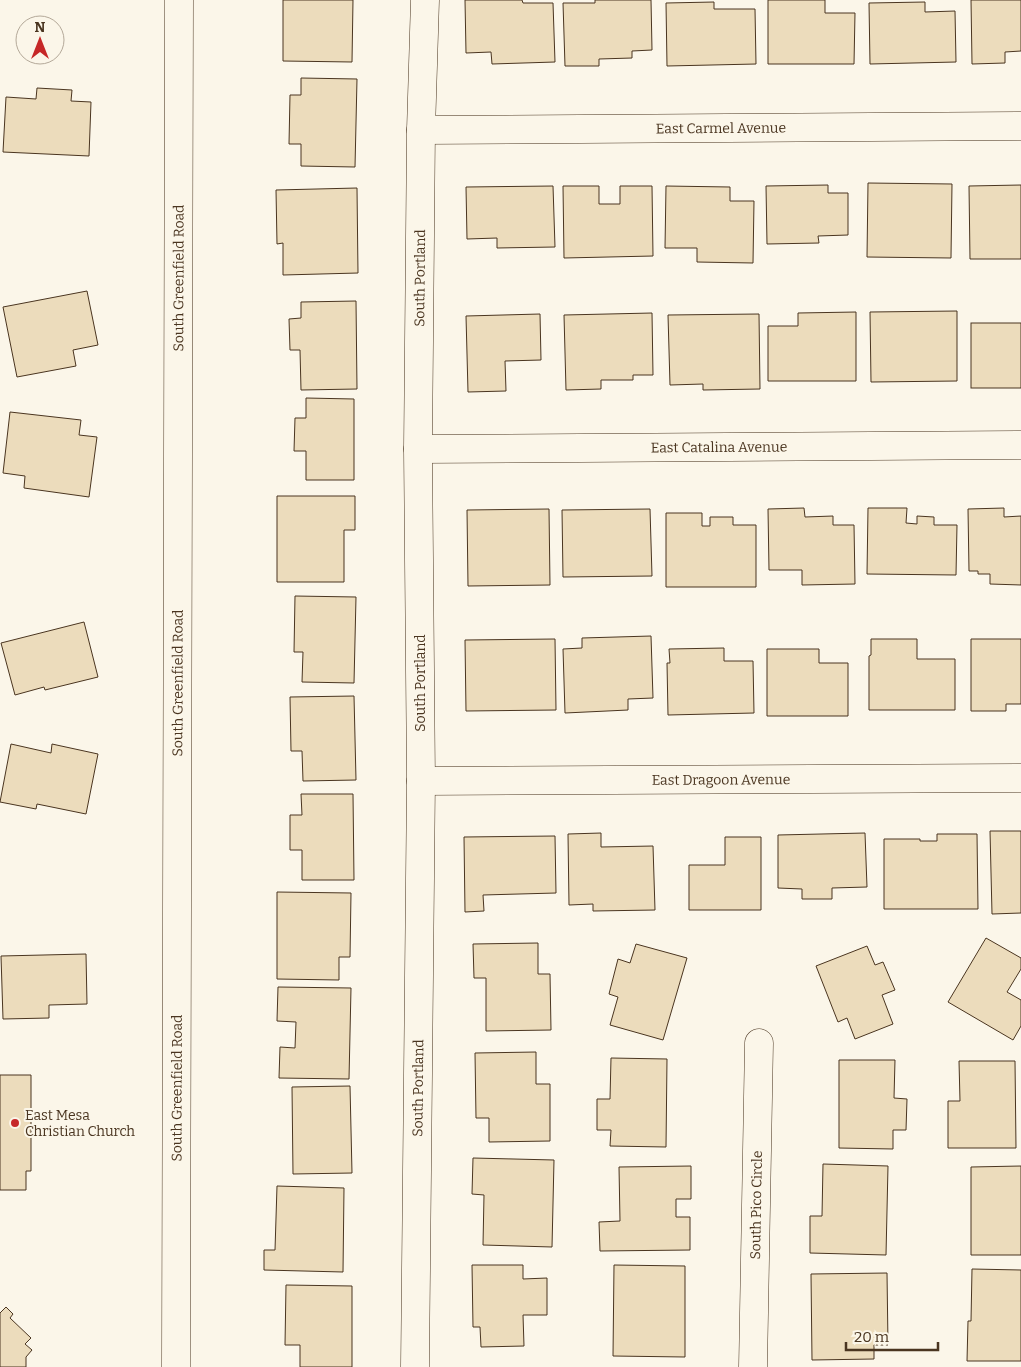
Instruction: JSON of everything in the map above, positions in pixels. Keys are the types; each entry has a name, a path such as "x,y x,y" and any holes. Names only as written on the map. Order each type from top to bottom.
{"street":[{"name":"South Greenfield Road","path":"176,1367 179,0"},
{"name":"South Portland","path":"415,1367 421,781 418,450 421,130 425,0"},
{"name":"East Carmel Avenue","path":"421,130 1021,126"},
{"name":"East Catalina Avenue","path":"418,450 1021,445"},
{"name":"East Dragoon Avenue","path":"421,781 1021,778"},
{"name":"South Pico Circle","path":"753,1367 760,1043"}],"building":[{"path":"283,0 353,0 352,62 283,61"},
{"path":"465,0 522,0 523,3 553,3 555,62 492,64 491,52 466,53"},
{"path":"595,0 651,0 652,50 632,51 632,58 599,59 599,66 565,66 563,3 595,3"},
{"path":"768,0 825,0 825,13 855,13 854,64 768,64"},
{"path":"971,0 1021,0 1021,51 1005,52 1005,63 972,64"},
{"path":"714,2 714,9 755,9 756,64 667,66 666,3"},
{"path":"925,2 925,12 955,11 956,62 870,64 869,3"},
{"path":"301,78 357,79 355,167 301,166 301,144 289,144 290,95 301,95"},
{"path":"37,88 72,90 71,101 91,102 89,156 3,152 6,97 36,99"},
{"path":"868,183 952,184 951,258 867,257"},
{"path":"828,185 828,193 848,193 848,235 818,236 819,243 767,244 766,186"},
{"path":"1021,185 1021,259 970,259 969,186"},
{"path":"553,186 555,247 497,248 497,238 467,239 466,187"},
{"path":"563,186 599,186 599,204 620,204 620,186 652,186 653,256 564,258"},
{"path":"666,186 730,187 730,201 754,201 753,263 697,262 697,248 665,248"},
{"path":"357,188 358,273 283,275 283,243 277,244 276,190"},
{"path":"87,291 98,345 73,350 76,366 17,377 3,307"},
{"path":"356,301 357,389 301,390 300,350 290,350 289,319 301,318 301,302"},
{"path":"957,311 957,381 871,382 870,312"},
{"path":"856,312 856,381 768,381 768,326 798,326 798,313"},
{"path":"652,313 653,375 633,375 633,380 601,380 601,389 566,390 564,315"},
{"path":"540,314 541,360 505,361 506,391 468,392 466,316"},
{"path":"759,314 760,389 703,390 703,384 670,385 668,315"},
{"path":"971,323 1021,323 1021,388 971,388"},
{"path":"306,398 354,399 354,480 306,480 306,451 294,451 295,418 306,418"},
{"path":"10,412 81,420 79,435 97,437 89,497 24,488 25,476 3,473"},
{"path":"277,496 355,496 355,530 344,530 344,582 277,582"},
{"path":"804,508 805,517 833,516 833,525 854,525 855,584 802,585 802,570 769,570 768,509"},
{"path":"868,508 907,508 906,523 917,524 917,516 934,517 934,525 957,525 956,575 867,574"},
{"path":"1004,508 1004,517 1021,516 1021,585 990,584 990,574 978,574 978,571 969,571 968,509"},
{"path":"549,509 550,585 468,586 467,510"},
{"path":"650,509 652,576 563,577 562,510"},
{"path":"666,513 702,513 702,526 710,526 710,517 733,517 733,525 756,525 756,587 666,587"},
{"path":"295,596 356,597 354,683 302,682 303,652 294,652"},
{"path":"84,622 98,677 45,690 44,687 15,695 1,643"},
{"path":"651,636 653,698 628,699 628,710 565,713 563,649 582,648 582,638"},
{"path":"555,639 556,710 466,711 465,640"},
{"path":"871,639 917,639 917,659 955,659 955,710 869,710 869,656 871,655"},
{"path":"971,639 1021,639 1021,704 1006,704 1006,711 971,711"},
{"path":"724,648 724,661 753,661 754,713 668,715 667,663 670,663 669,649"},
{"path":"767,649 819,649 819,663 848,663 848,716 767,716"},
{"path":"354,696 356,780 303,781 302,751 291,751 290,697"},
{"path":"11,744 51,753 52,744 98,754 86,814 37,804 36,809 0,802"},
{"path":"301,794 353,794 354,880 302,880 302,850 290,850 290,815 302,815"},
{"path":"990,831 1021,831 1021,913 992,914"},
{"path":"601,833 601,847 653,846 655,910 593,911 593,904 569,905 568,834"},
{"path":"865,833 867,887 832,888 832,899 802,899 802,889 778,888 778,835"},
{"path":"937,834 977,834 978,909 884,909 884,839 937,841"},
{"path":"555,836 556,893 483,895 484,911 465,912 464,837"},
{"path":"725,837 761,837 761,910 689,910 689,865 725,865"},
{"path":"277,892 351,893 350,957 339,957 339,980 277,979"},
{"path":"986,938 1021,958 1021,969 1007,992 1021,1000 1021,1026 1013,1040 948,1002"},
{"path":"538,943 538,974 550,974 551,1030 486,1031 486,978 474,978 473,944"},
{"path":"636,944 687,958 663,1040 610,1025 618,997 609,994 618,959 630,963"},
{"path":"867,946 875,965 883,962 895,990 882,995 893,1024 855,1039 847,1018 838,1022 816,966"},
{"path":"86,954 87,1004 49,1005 49,1018 3,1019 1,956"},
{"path":"278,987 351,988 349,1079 279,1078 280,1047 295,1048 296,1022 277,1021"},
{"path":"536,1052 536,1084 550,1084 550,1141 489,1142 489,1118 476,1118 475,1053"},
{"path":"611,1058 667,1059 666,1147 610,1146 611,1130 597,1130 597,1099 610,1099"},
{"path":"839,1060 895,1060 894,1098 907,1099 906,1130 893,1130 893,1149 839,1148"},
{"path":"959,1061 1015,1061 1016,1148 948,1148 948,1101 960,1101"},
{"name":"East Mesa Christian Church","path":"0,1075 31,1075 31,1171 26,1171 26,1190 0,1190"},
{"path":"350,1086 352,1173 293,1174 292,1087"},
{"path":"473,1158 554,1160 552,1247 483,1245 484,1195 472,1194"},
{"path":"823,1164 888,1166 886,1255 810,1253 810,1216 822,1216"},
{"path":"691,1166 691,1199 676,1199 676,1217 690,1217 690,1250 600,1251 599,1222 620,1221 619,1167"},
{"path":"1021,1166 1021,1255 971,1255 971,1167"},
{"path":"277,1186 344,1188 343,1272 264,1270 264,1250 275,1250"},
{"path":"472,1265 523,1265 523,1279 547,1278 547,1315 523,1315 524,1346 481,1347 480,1327 473,1327"},
{"path":"614,1265 685,1266 685,1357 613,1356"},
{"path":"972,1269 1021,1270 1021,1361 967,1361 968,1321 971,1321"},
{"path":"887,1273 888,1345 874,1345 874,1359 812,1360 811,1274"},
{"path":"286,1285 352,1286 352,1367 300,1367 300,1345 285,1345"},
{"path":"6,1307 13,1314 10,1318 31,1338 25,1344 32,1350 26,1357 26,1367 0,1367 0,1313"}],"place":[{"name":"East Mesa Christian Church","path":"15,1123"}]}
